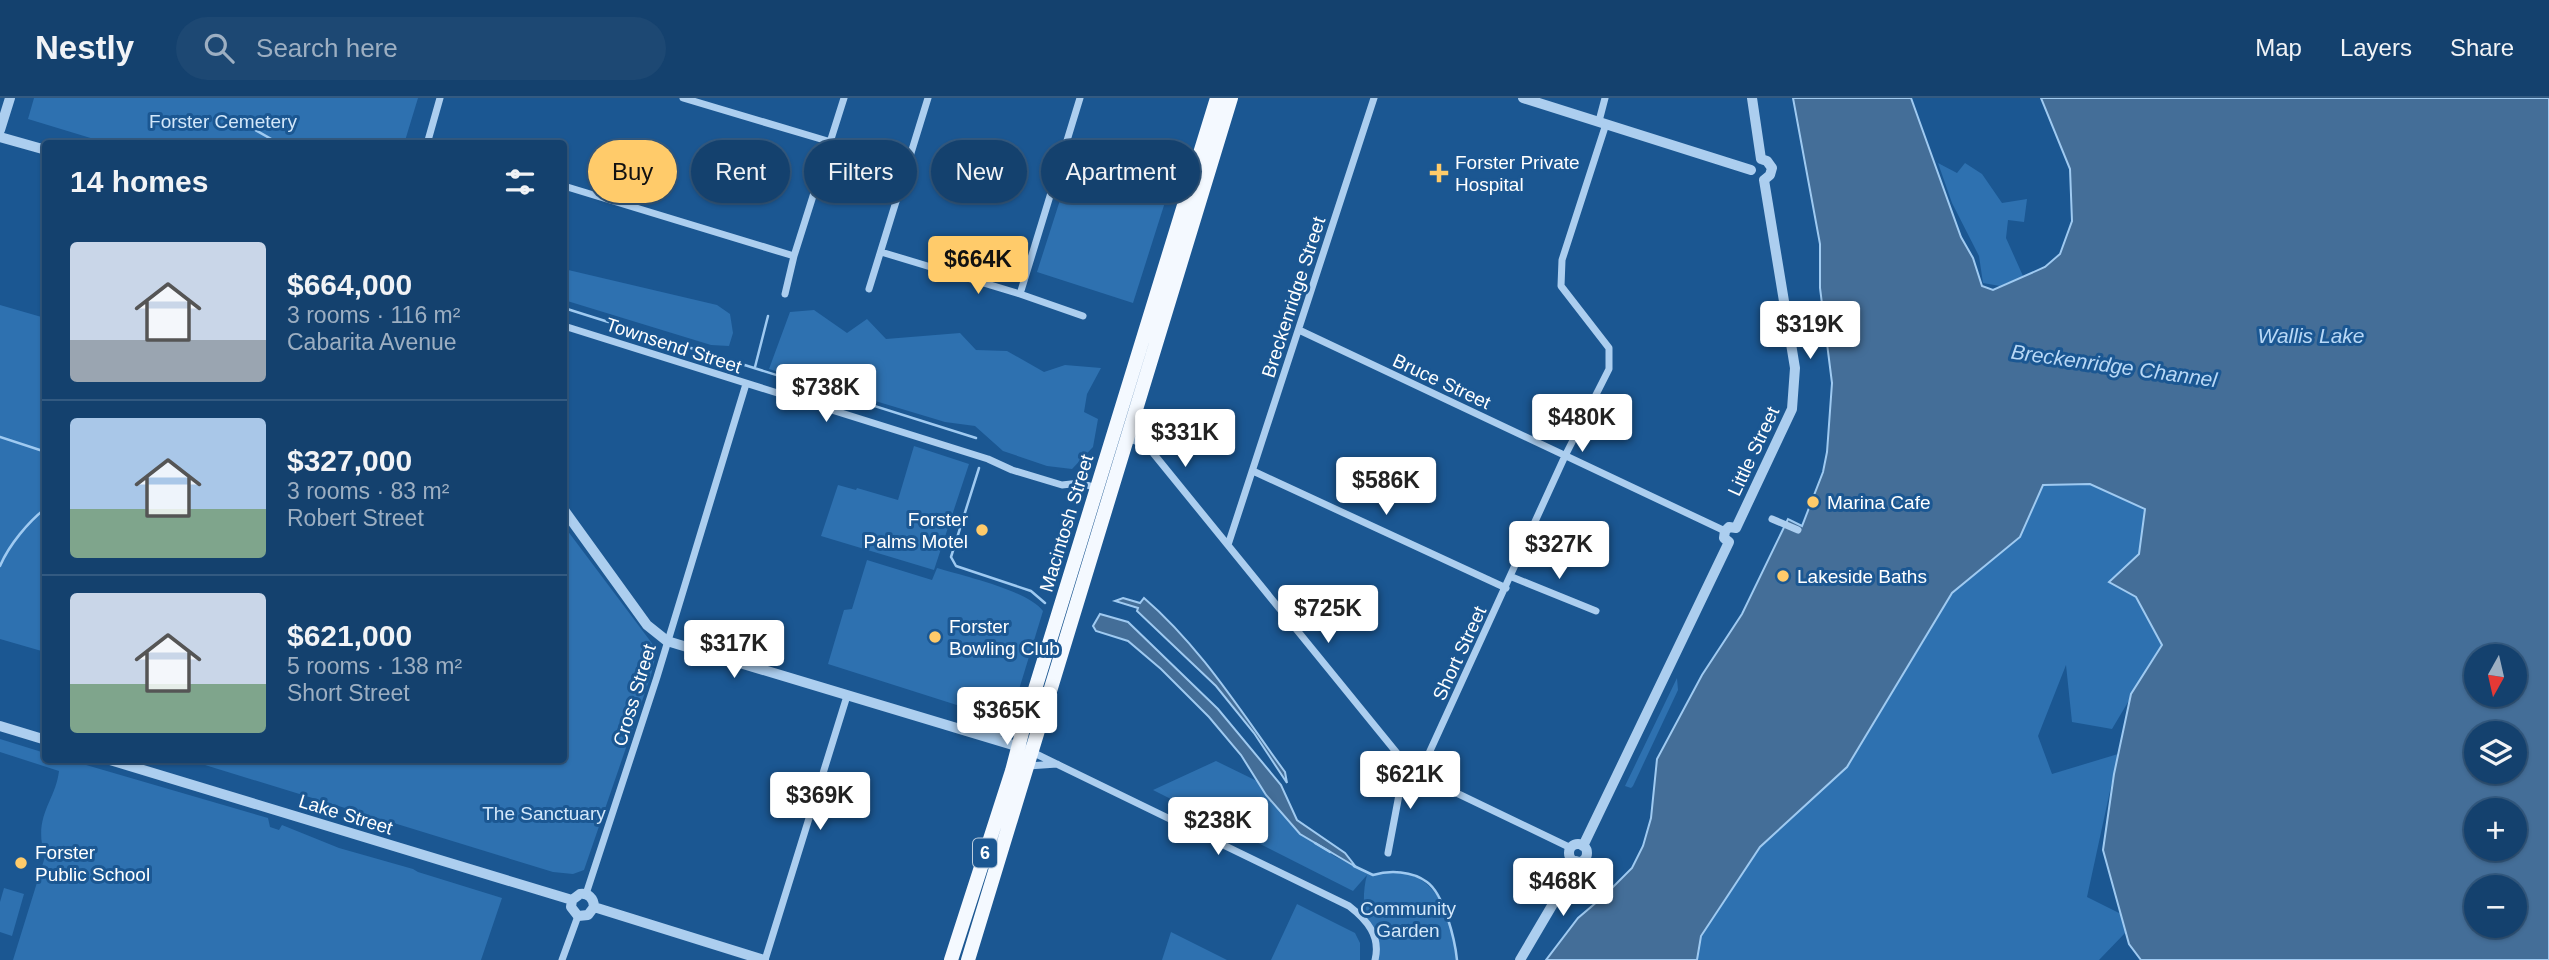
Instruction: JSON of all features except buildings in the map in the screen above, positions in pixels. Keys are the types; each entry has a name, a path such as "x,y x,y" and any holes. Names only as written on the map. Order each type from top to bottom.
{"main road":[{"name":"Macintosh Street","path":"968,960 1030,759 1217,98"},
{"name":"Macintosh Street","path":"951,960 1012,771 1017,746 1097,488 1121,436 1231,98"}],"street":[{"path":"0,130 10,98"},
{"path":"428,140 440,98"},
{"path":"682,98 824,140"},
{"path":"832,140 844,98"},
{"path":"869,289 928,98"},
{"path":"1020,294 1080,98"},
{"name":"Breckenridge Street","path":"1228,545 1374,98"},
{"path":"1523,98 1751,170 1756,178 1764,180 1770,175 1772,167 1761,159 1755,162 1751,170"},
{"name":"Short Street","path":"1419,775 1512,577 1565,456 1609,369 1609,348 1561,286 1562,260 1603,122 1605,98"},
{"path":"1752,98 1761,159"},
{"path":"0,137 42,149"},
{"name":"Little Street","path":"1520,960 1576,861 1584,860 1587,855 1586,850 1577,847 1792,409 1795,368 1764,180"},
{"path":"567,187 794,256"},
{"path":"785,294 811,203"},
{"path":"881,252 1083,316"},
{"name":"Townsend Street","path":"567,327 988,459 1012,470 1062,485 1080,483 1097,488"},
{"name":"Bruce Street","path":"1299,330 1730,534"},
{"name":"Cross Street","path":"586,894 747,384"},
{"path":"1121,436 1149,448 1405,763 1419,775 1577,847"},
{"path":"1253,471 1506,588"},
{"path":"567,514 647,625 667,642 1017,746 1030,759 1061,764 1349,906 1366,919 1374,934 1376,956"},
{"path":"1772,519 1798,530"},
{"path":"1512,577 1596,611"},
{"path":"594,906 765,960 847,696"},
{"path":"982,736 1024,725"},
{"path":"0,726 42,739"},
{"path":"1030,759 1061,764"},
{"name":"Lake Street","path":"120,763 572,900"},
{"path":"1388,853 1405,763"},
{"path":"586,894 592,899 594,906 588,915 578,916 573,911 572,900 576,895 586,894"},
{"path":"562,960 578,916"}],"green space":[{"name":"Forster Cemetery","path":"34,98 418,98 405,140 97,140 28,119"},
{"path":"1938,163 1957,173 1965,163 1982,174 2002,203 2027,199 2024,222 2008,220 2006,238 2023,276 2000,286 1983,283 1979,256 1952,203"},
{"path":"1059,203 1165,203 1133,303 1037,272"},
{"path":"567,270 717,305 730,314 733,333 729,346 711,345 567,301"},
{"path":"0,305 42,317 42,651 0,639"},
{"path":"814,310 847,333 867,319 886,339 960,333 976,350 1007,351 1044,372 1065,365 1101,368 1087,394 1084,412 1098,419 1093,447 1072,469 1047,466 1003,451 975,426 945,422 769,369 790,312"},
{"path":"914,446 969,464 934,570 821,536 838,485 898,500"},
{"path":"2090,484 2148,510 2136,597 2162,645 2112,729 2072,722 2066,665 2038,736 2052,774 2118,754 2087,897 2121,914 2126,932 2099,960 1694,960 1701,936 1760,847 1847,767 1952,593 2020,537 2043,485"},
{"name":"The Sanctuary","path":"567,530 657,650 651,675 584,870 573,874 553,872 205,765 567,763"},
{"name":"Forster Bowling Club","path":"867,560 932,580 937,568 1009,590 1035,603 1043,611 1010,719 1007,721 828,664 844,610 852,609"},
{"path":"1677,678 1678,690 1633,786 1625,786"},
{"path":"0,739 42,752 42,763 79,763 268,818 270,827 279,830 282,825 339,848 502,898 481,960 13,960 48,847 42,844 42,823 59,771 0,752"},
{"name":"Community Garden","path":"1216,761 1259,782 1300,834 1336,857 1373,875 1393,872 1410,875 1424,882 1444,907 1455,942 1457,960 1375,960 1375,945 1364,910 1367,875 1353,891 1153,790"},
{"path":"4,888 24,894 12,936 0,932 0,902"},
{"path":"1297,904 1355,933 1360,943 1360,960 1271,960"},
{"path":"1171,932 1227,960 1162,960"}],"water":[{"name":"Wallis Lake","path":"1793,98 1911,98 1961,237 1973,258 1982,286 1993,290 2045,267 2060,254 2072,221 2070,169 2041,98 2549,98 2549,960 2141,960 2129,944 2103,850 2114,774 2131,694 2162,645 2136,597 2109,582 2139,554 2145,509 2090,484 2043,485 2020,537 1952,593 1847,767 1760,847 1701,936 1697,960 1546,960 1578,918 1632,868 1643,846 1651,818 1657,759 1702,675 1742,614 1788,519 1802,526 1823,472 1827,452 1832,383 1820,288 1820,244"},
{"path":"1123,598 1140,603 1144,598 1184,637 1285,772 1287,783 1254,733 1216,686 1137,611 1138,608 1115,601"},
{"path":"1100,614 1128,622 1218,709 1281,785 1297,820 1345,853 1356,867 1300,834 1266,795 1241,755 1209,717 1161,669 1128,641 1096,631 1093,626"}],"waterway":[{"path":"250,127 273,140"},
{"path":"567,309 976,438"},
{"path":"755,367 768,316"},
{"path":"0,437 42,451"},
{"path":"979,468 951,557 956,566 1031,591 1045,603"},
{"path":"0,566 20,534 42,511"},
{"path":"1315,843 1330,852"},
{"path":"1354,866 1373,875 1401,872 1427,882 1439,896 1451,930 1457,960"}],"place":[{"name":"Forster Private Hospital","path":"1439,173"},
{"name":"Marina Cafe","path":"1813,502"},
{"name":"Forster Palms Motel","path":"982,530"},
{"name":"Lakeside Baths","path":"1783,576"},
{"name":"Forster Bowling Club","path":"935,637"},
{"name":"Forster Public School","path":"21,863"}],"water label":[{"name":"Breckenridge Channel","path":"2114,366"}]}
